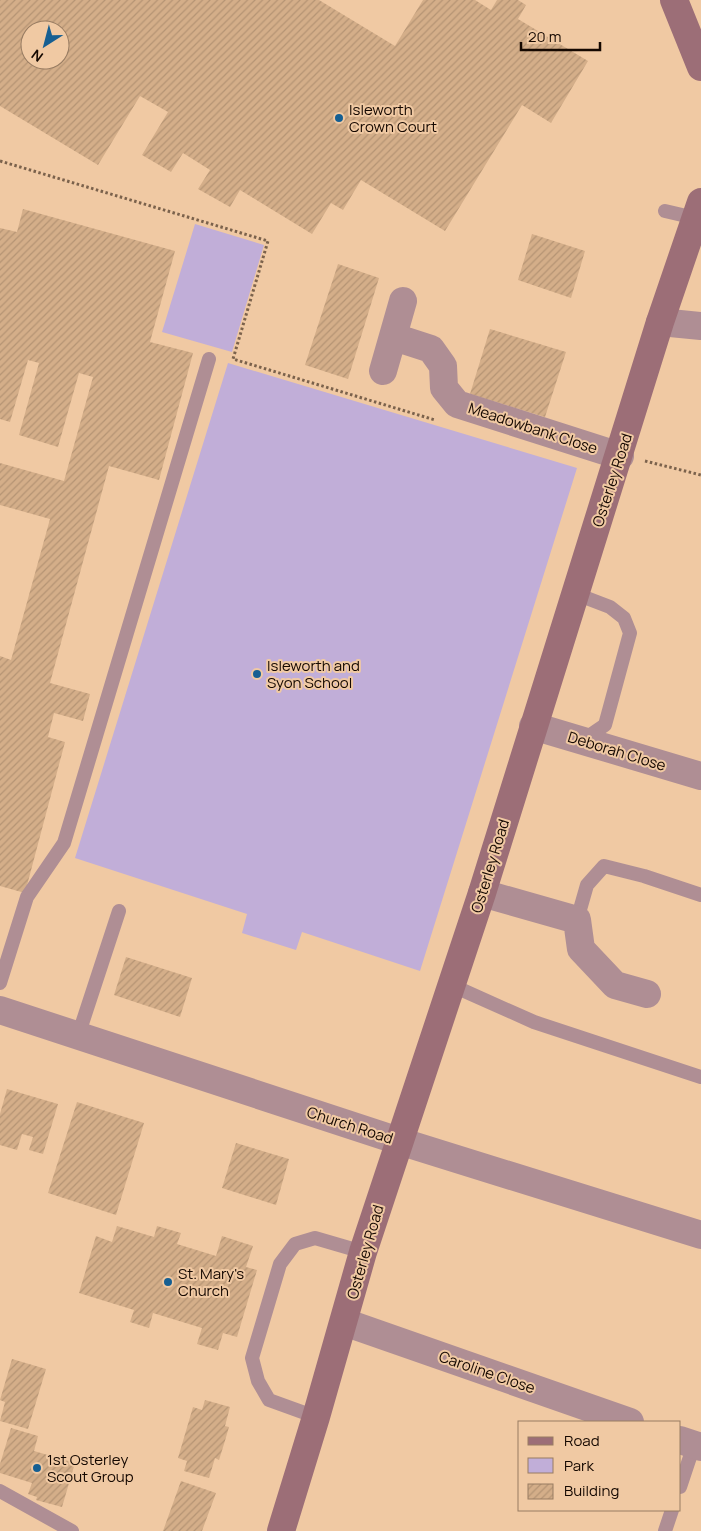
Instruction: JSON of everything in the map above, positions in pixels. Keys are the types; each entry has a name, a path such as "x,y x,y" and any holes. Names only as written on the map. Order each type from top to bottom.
{"street":[{"path":"674,0 701,67"},
{"name":"Osterley Road","path":"280,1531 316,1417 363,1252 482,893 533,726 620,456 660,322 698,210"},
{"path":"383,371 403,301"},
{"path":"660,322 701,326"},
{"name":"Meadowbank Close","path":"394,337 431,349 443,366 444,388 457,404 620,456"},
{"name":"Deborah Close","path":"533,726 701,776"},
{"path":"482,893 577,920 581,949 608,978 615,985 647,994"},
{"name":"Church Road","path":"0,1010 399,1141 701,1235"},
{"name":"Caroline Close","path":"344,1322 627,1421"}],"lane":[{"path":"665,211 698,210"},
{"path":"0,983 27,897 64,843 209,359"},
{"path":"576,594 610,607 624,618 630,633 605,724 582,740"},
{"path":"577,920 587,885 604,866 644,876 701,895"},
{"path":"78,1036 119,911"},
{"path":"452,985 534,1022 701,1077"},
{"path":"316,1417 269,1400 258,1382 252,1358 280,1264 295,1244 315,1238 363,1252"},
{"path":"681,1482 691,1444"},
{"path":"0,1491 72,1531"},
{"path":"665,1531 672,1511"}],"path":[{"path":"0,161 268,242 233,359 439,421"},
{"path":"620,456 701,475"}],"green space":[{"path":"195,224 264,245 232,352 162,332"},
{"path":"228,363 577,468 420,971 302,932 296,950 242,933 247,914 75,858"}],"building":[{"name":"Isleworth Crown Court","path":"0,0 319,0 395,46 423,0 475,0 491,10 497,0 518,0 526,5 518,19 588,61 551,123 522,105 445,231 361,180 343,210 331,203 312,234 240,190 230,207 198,189 210,170 183,153 171,172 142,155 168,112 140,96 98,165 0,106"},
{"path":"23,209 175,251 150,342 193,353 159,480 109,466 50,683 90,694 83,721 54,713 48,737 65,742 25,893 0,886 0,656 11,660 50,519 0,505 0,463 64,481 93,377 79,373 58,447 19,435 39,363 28,360 10,422 0,419 0,228 17,232"},
{"path":"532,234 585,251 571,298 518,280"},
{"path":"338,264 379,278 348,379 305,365"},
{"path":"490,329 566,352 545,417 470,394"},
{"path":"126,957 192,978 180,1017 114,995"},
{"path":"7,1089 58,1104 43,1154 29,1150 33,1137 22,1134 17,1150 0,1145 0,1114"},
{"path":"77,1102 144,1123 116,1215 48,1193"},
{"path":"236,1143 289,1159 276,1205 222,1188"},
{"name":"St. Mary's Church","path":"117,1226 154,1237 157,1226 181,1233 177,1244 216,1256 222,1236 253,1246 246,1267 257,1270 237,1337 223,1333 218,1350 197,1344 202,1328 153,1313 149,1328 130,1322 134,1310 79,1293 96,1236 112,1242"},
{"path":"12,1359 46,1369 28,1429 0,1421 5,1402 0,1400"},
{"path":"205,1400 230,1407 225,1426 229,1427 224,1444 219,1460 215,1458 209,1478 184,1471 187,1461 178,1458 193,1407 202,1410"},
{"name":"1st Osterley Scout Group","path":"11,1428 38,1436 34,1451 75,1463 62,1507 36,1500 37,1497 28,1494 32,1483 0,1473 0,1464"},
{"path":"181,1481 216,1493 202,1531 163,1531"}],"place":[{"name":"Isleworth Crown Court","path":"339,118"},
{"name":"Isleworth and Syon School","path":"257,674"},
{"name":"St. Mary's Church","path":"168,1282"},
{"name":"1st Osterley Scout Group","path":"37,1468"}]}
